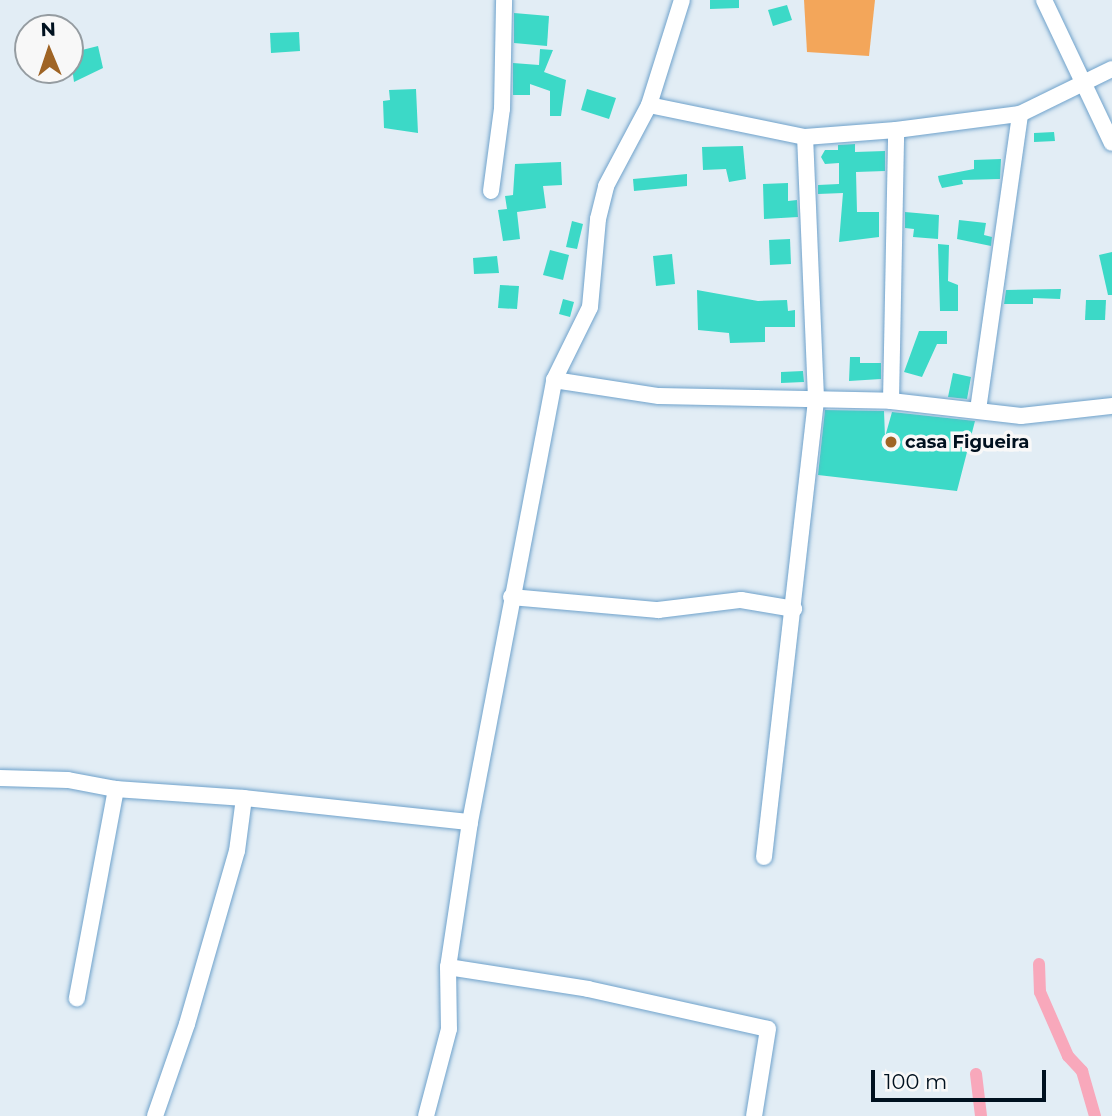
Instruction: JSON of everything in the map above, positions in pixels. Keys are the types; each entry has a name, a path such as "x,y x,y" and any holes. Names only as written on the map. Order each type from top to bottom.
{"street":[{"path":"491,191 502,109 505,0"},
{"path":"426,1116 449,1029 448,967 470,822 554,380 590,307 598,219 606,187 649,105 682,0"},
{"path":"1044,0 1112,143"},
{"path":"649,105 805,137 896,130 1020,114 1082,81 1112,69"},
{"path":"978,410 1020,114"},
{"path":"891,401 896,130"},
{"path":"764,857 816,398 805,137"},
{"path":"554,380 659,396 891,401 1021,416 1112,406"},
{"path":"511,597 659,610 741,600 794,609"},
{"path":"0,778 68,780 116,789 244,797 470,822"},
{"path":"77,998 116,789"},
{"path":"155,1116 187,1024 237,851 244,797"},
{"path":"448,967 588,989 768,1029 754,1116"}],"shaded area":[{"path":"804,0 875,0 869,56 807,52"}],"building":[{"path":"710,0 739,0 739,8 710,9"},
{"path":"787,5 792,20 773,26 768,10"},
{"path":"514,13 549,16 547,46 514,43"},
{"path":"299,32 300,51 271,53 270,33"},
{"path":"98,46 103,68 84,77 84,50"},
{"path":"540,49 553,50 544,72 566,80 561,116 550,116 550,91 530,84 530,95 513,95 513,63 539,65"},
{"path":"416,89 418,133 384,128 383,101 390,100 389,90"},
{"path":"587,89 616,98 609,119 581,110"},
{"path":"1054,132 1055,141 1034,142 1034,133"},
{"path":"855,144 855,152 885,151 885,171 856,172 857,212 879,212 879,237 839,242 843,193 818,194 818,185 839,184 839,163 825,164 821,157 825,150 838,150 838,145"},
{"path":"743,146 746,179 729,182 726,169 703,170 702,147"},
{"path":"1001,159 1000,179 962,180 963,184 942,188 939,181 938,176 974,169 974,160"},
{"path":"561,162 562,185 543,186 546,208 517,212 520,239 503,241 498,210 507,209 505,196 513,195 515,164"},
{"path":"687,174 687,186 634,191 633,179"},
{"path":"788,183 788,201 797,200 798,217 764,219 763,184"},
{"path":"905,212 939,215 938,239 913,237 914,229 905,228"},
{"path":"959,220 986,223 984,235 992,237 991,246 957,239"},
{"path":"572,221 583,224 577,249 566,247"},
{"path":"790,239 791,264 770,265 769,240"},
{"path":"938,244 949,245 948,281 958,285 958,311 940,311"},
{"path":"550,250 569,255 563,280 543,275"},
{"path":"1112,252 1112,295 1108,295 1099,255"},
{"path":"672,254 675,284 656,286 653,256"},
{"path":"497,256 499,273 474,274 473,258"},
{"path":"500,285 519,286 517,309 498,308"},
{"path":"1061,289 1060,299 1033,298 1033,304 1004,304 1006,290"},
{"path":"697,290 758,301 787,300 788,311 795,310 795,327 765,327 765,342 730,343 729,333 698,330"},
{"path":"563,299 574,302 570,317 559,314"},
{"path":"1086,300 1106,300 1105,320 1085,320"},
{"path":"919,331 947,331 947,344 937,344 922,377 904,372"},
{"path":"850,357 860,357 860,363 881,363 881,379 849,381"},
{"path":"803,371 804,382 781,383 781,372"},
{"path":"953,373 971,377 967,399 948,397"},
{"name":"casa Figueira","path":"825,410 884,411 885,437 892,412 975,421 957,491 818,475"}],"waterway":[{"path":"1039,964 1040,992 1068,1056 1082,1071 1095,1116"},
{"path":"976,1074 981,1116"}],"place":[{"name":"casa Figueira","path":"891,442"}]}
